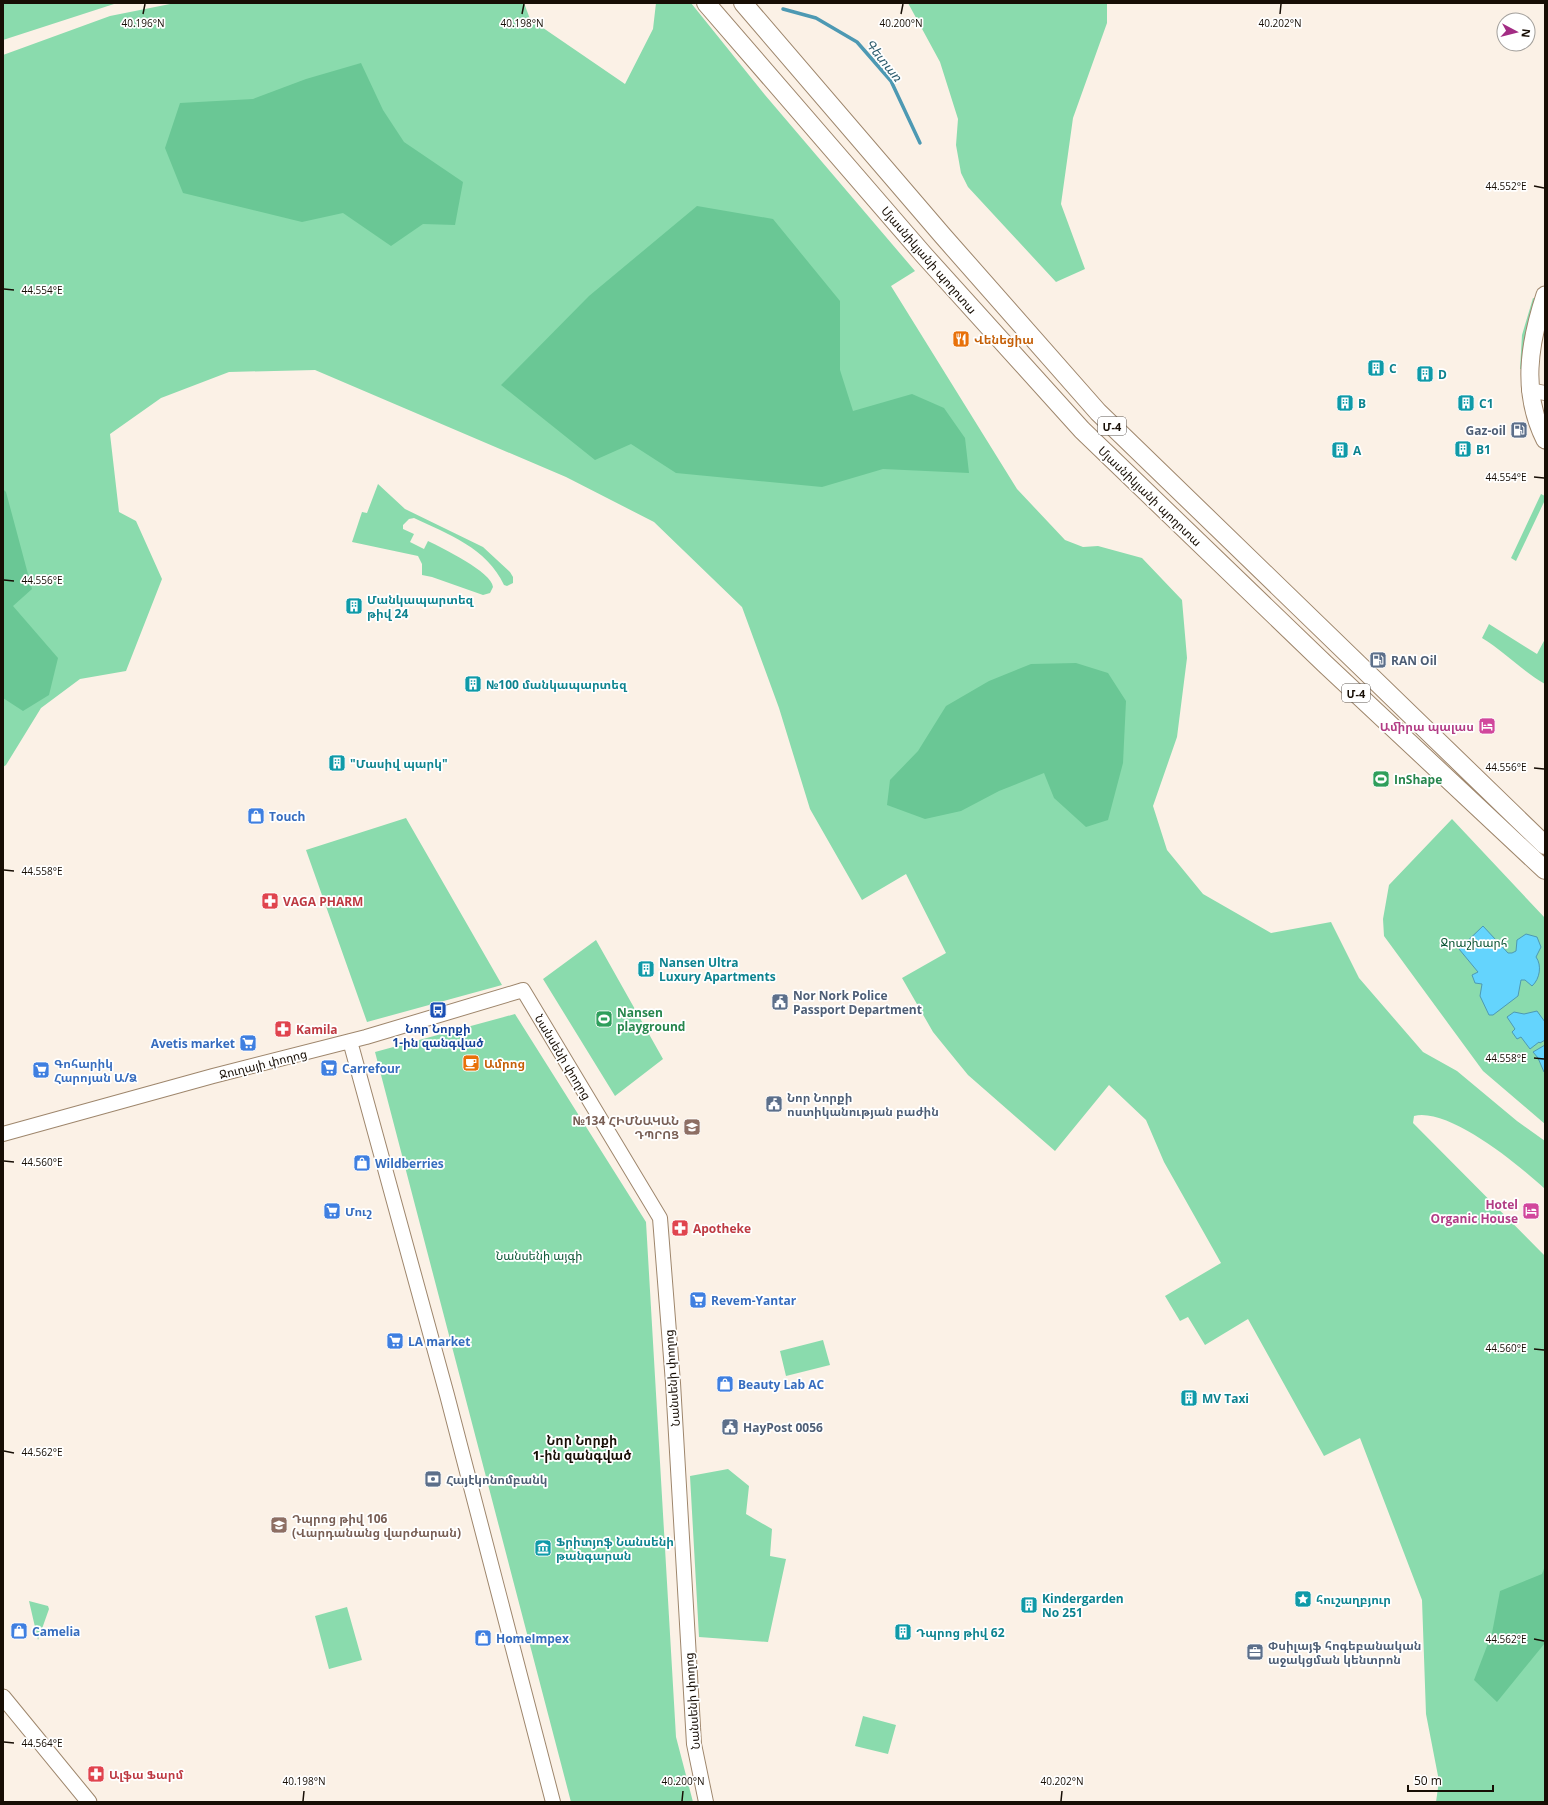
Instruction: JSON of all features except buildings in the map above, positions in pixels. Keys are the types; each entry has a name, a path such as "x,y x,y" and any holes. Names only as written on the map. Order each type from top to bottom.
{"highway":[{"name":"Մյասնիկյանի պողոտա","path":"706,3 923,254 1082,430 1319,659 1545,870"},
{"name":"Մյասնիկյանի պողոտա","path":"743,3 933,224 1098,412 1545,845"}],"main road":[{"path":"1545,295 1533,336 1537,391 1534,415 1545,440"},
{"path":"3,1697 89,1802"}],"street":[{"name":"Ջուղայի փողոց","path":"3,1134 214,1076 350,1041 523,990"},
{"name":"Նանսենի փողոց","path":"523,990 660,1218 673,1384 694,1744 706,1802"},
{"path":"350,1041 449,1402 553,1802"}],"green space":[{"path":"3,3 141,3 114,4 3,40"},
{"path":"175,3 524,3 530,19 625,84 653,29 656,3 691,3 765,95 915,271 891,286 1017,489 1065,540 1083,547 1098,546 1142,558 1182,600 1187,658 1177,737 1153,806 1167,850 1203,894 1271,933 1331,922 1359,978 1423,1052 1457,1071 1517,1121 1545,1141 1545,1189 1502,1153 1464,1129 1446,1120 1429,1116 1414,1116 1413,1123 1545,1256 1545,1802 1436,1802 1439,1781 1426,1714 1422,1600 1360,1438 1324,1456 1248,1319 1205,1345 1188,1317 1180,1321 1165,1296 1221,1263 1164,1162 1146,1120 1109,1085 1055,1151 968,1075 933,1032 902,978 946,953 906,874 862,900 810,809 779,708 742,607 654,522 566,477 315,370 229,372 161,398 110,434 119,512 136,521 162,579 126,671 80,679 41,708 6,765 3,767 3,55 110,16"},
{"path":"908,3 1107,3 1107,23 1073,118 1061,204 1085,269 1056,282 968,187 961,173 956,145 958,119 940,62"},
{"path":"361,63 383,110 404,142 463,182 455,225 423,224 391,246 343,213 302,222 183,193 165,148 180,103 253,99 306,79"},
{"path":"697,206 773,219 840,301 840,370 853,411 912,394 944,408 965,438 969,473 883,469 822,487 676,473 631,444 595,460 501,385 589,296"},
{"path":"1533,298 1539,300 1526,370 1520,369 1522,335"},
{"path":"378,484 405,509 483,547 510,572 513,577 513,583 507,586 504,585 497,572 488,561 477,552 453,536 414,518 409,519 403,525 403,529 414,534 410,542 424,549 428,541 476,568 490,581 493,587 490,593 483,595 432,577 422,575 422,564 418,556 352,542 362,512 367,513"},
{"path":"3,489 6,492 32,589 13,606 58,658 49,695 23,711 3,698"},
{"path":"1541,494 1545,496 1545,500 1516,561 1511,558"},
{"path":"1489,624 1537,654 1545,639 1545,684 1482,638"},
{"path":"1076,663 1108,673 1126,701 1123,763 1108,820 1086,827 1054,798 1044,773 999,791 961,811 925,819 887,805 890,780 918,751 946,706 989,681 1031,664"},
{"path":"406,818 502,985 367,1022 306,850"},
{"name":"Ջրաշխարհ","path":"1452,819 1545,918 1545,1124 1483,1071 1384,936 1383,919 1389,885"},
{"name":"Nansen playground","path":"596,940 663,1059 615,1096 543,979"},
{"name":"Նանսենի այգի","path":"515,1014 646,1222 676,1737 693,1802 571,1802 375,1052"},
{"path":"823,1340 830,1365 786,1376 780,1351"},
{"path":"728,1469 749,1486 746,1514 772,1529 770,1556 786,1559 768,1642 699,1637 690,1476"},
{"path":"1545,1566 1545,1643 1497,1702 1474,1680 1492,1633 1500,1591 1542,1574"},
{"path":"29,1601 48,1606 49,1609 38,1640"},
{"path":"347,1607 362,1660 329,1669 315,1616"},
{"path":"863,1716 896,1725 888,1754 855,1746"}],"water":[{"path":"1483,926 1508,953 1516,951 1517,940 1526,934 1537,937 1541,947 1536,957 1539,964 1539,972 1535,983 1532,986 1525,980 1521,980 1518,996 1493,1015 1489,1015 1480,996 1482,984 1475,983 1472,975 1478,972 1459,949"},
{"path":"1537,1011 1545,1022 1545,1040 1540,1043 1539,1042 1530,1049 1521,1037 1517,1039 1512,1032 1515,1029 1507,1017 1514,1012 1524,1014"},
{"path":"1545,1045 1544,1072 1538,1058 1533,1052"}],"waterway":[{"name":"Գետառ","path":"783,9 816,18 857,42 891,81 920,143"}],"place":[{"name":"Վենեցիա","path":"961,339"},
{"name":"C","path":"1376,368"},
{"name":"D","path":"1425,374"},
{"name":"B","path":"1345,403"},
{"name":"C1","path":"1466,403"},
{"name":"Gaz-oil","path":"1519,430"},
{"name":"B1","path":"1463,449"},
{"name":"A","path":"1340,450"},
{"name":"Մանկապարտեզ թիվ 24","path":"354,606"},
{"name":"RAN Oil","path":"1378,660"},
{"name":"№100 մանկապարտեզ","path":"473,684"},
{"name":"Ամիրա պալաս","path":"1487,726"},
{"name":"\"Մասիվ պարկ\"","path":"337,763"},
{"name":"InShape","path":"1381,779"},
{"name":"Touch","path":"256,816"},
{"name":"VAGA PHARM","path":"270,901"},
{"name":"Nansen Ultra Luxury Apartments","path":"646,969"},
{"name":"Nor Nork Police Passport Department","path":"780,1002"},
{"name":"Նոր Նորքի 1-ին զանգված","path":"438,1010"},
{"name":"Nansen playground","path":"604,1019"},
{"name":"Kamila","path":"283,1029"},
{"name":"Avetis market","path":"248,1043"},
{"name":"Ամրոց","path":"471,1063"},
{"name":"Carrefour","path":"329,1068"},
{"name":"Գոհարիկ Հարոյան Ա/Ձ","path":"41,1070"},
{"name":"Նոր Նորքի ոստիկանության բաժին","path":"774,1104"},
{"name":"№134 ՀԻՄՆԱԿԱՆ ԴՊՐՈՑ","path":"692,1127"},
{"name":"Wildberries","path":"362,1163"},
{"name":"Մուշ","path":"332,1211"},
{"name":"Hotel Organic House","path":"1531,1211"},
{"name":"Apotheke","path":"680,1228"},
{"name":"Revem-Yantar","path":"698,1300"},
{"name":"LA market","path":"395,1341"},
{"name":"Beauty Lab AC","path":"725,1384"},
{"name":"MV Taxi","path":"1189,1398"},
{"name":"HayPost 0056","path":"730,1427"},
{"name":"Հայէկոնոմբանկ","path":"433,1479"},
{"name":"Դպրոց թիվ 106 (Վարդանանց վարժարան)","path":"279,1525"},
{"name":"Ֆրիտյոֆ Նանսենի թանգարան","path":"543,1548"},
{"name":"հուշաղբյուր","path":"1303,1599"},
{"name":"Kindergarden No 251","path":"1029,1605"},
{"name":"Camelia","path":"19,1631"},
{"name":"Դպրոց թիվ 62","path":"903,1632"},
{"name":"HomeImpex","path":"483,1638"},
{"name":"Փսիլայֆ հոգեբանական աջակցման կենտրոն","path":"1255,1652"},
{"name":"Ալֆա Ֆարմ","path":"96,1774"}],"district":[{"name":"Նոր Նորքի 1-ին զանգված","path":"582,1448"}]}
